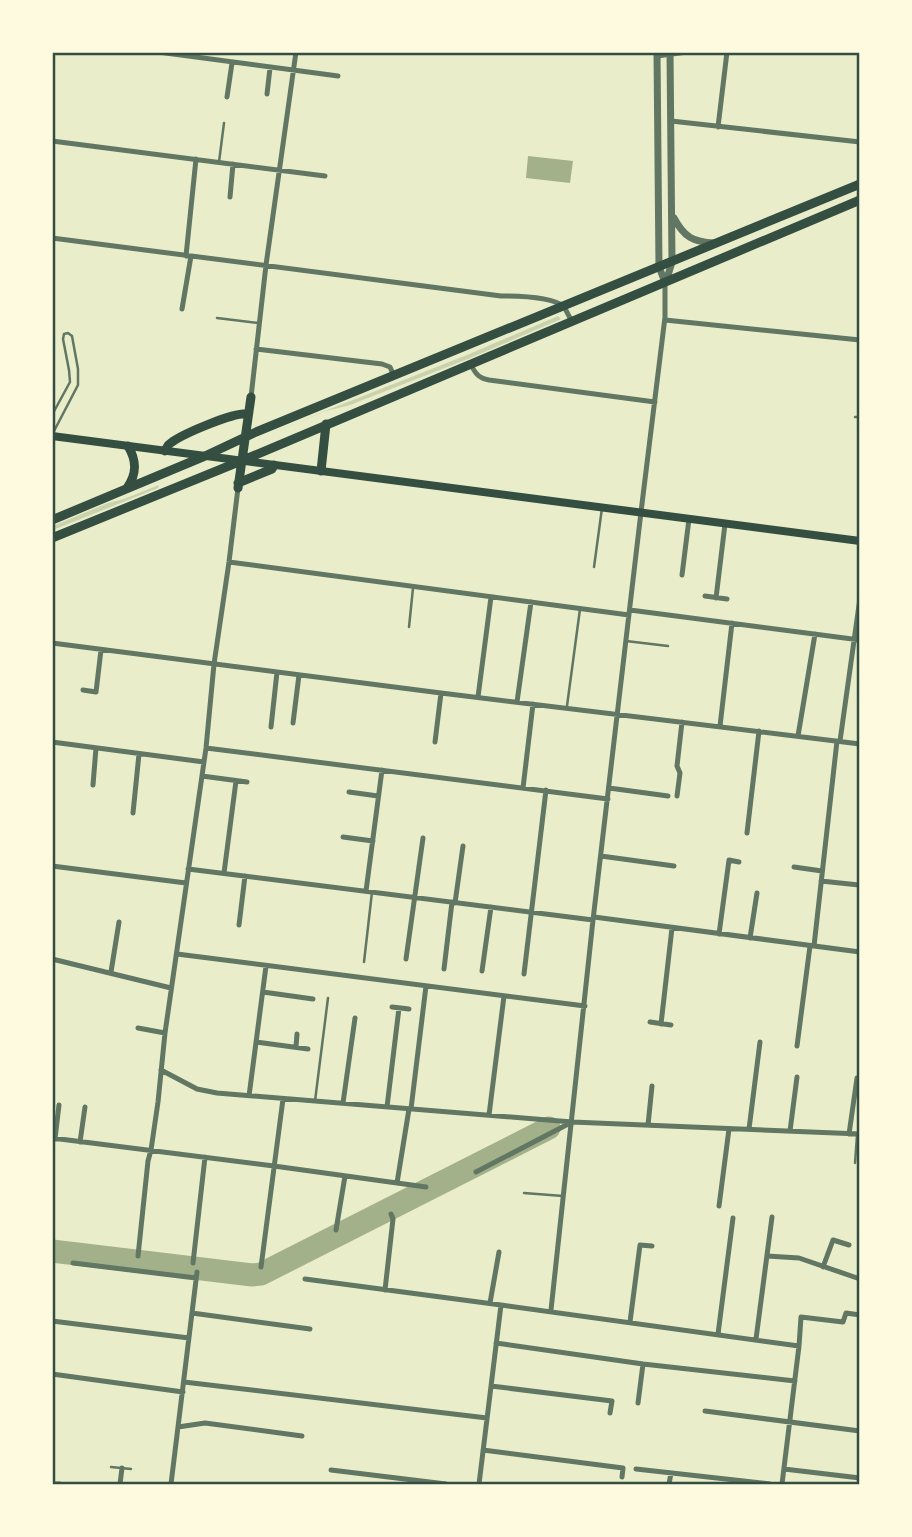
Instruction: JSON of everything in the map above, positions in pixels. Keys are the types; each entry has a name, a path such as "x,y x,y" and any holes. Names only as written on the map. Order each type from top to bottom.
{"highway":[{"path":"52,520 859,184"},
{"path":"52,538 859,200"},
{"path":"238,486 251,397"},
{"path":"165,451 169,444 183,436 235,415 248,414"},
{"path":"321,471 326,424"},
{"path":"126,489 132,481 135,466 128,446"},
{"path":"238,486 272,469 274,465"}],"main road":[{"path":"52,435 859,541"}],"street":[{"path":"159,52 338,76"},
{"path":"251,397 266,265 296,52"},
{"path":"666,282 659,267 657,54 687,52"},
{"path":"718,127 727,52"},
{"path":"551,1310 593,918 665,320 666,282 673,262 670,54"},
{"path":"227,97 232,62"},
{"path":"267,94 270,68"},
{"path":"671,121 859,142"},
{"path":"52,141 325,176"},
{"path":"182,309 196,159"},
{"path":"230,197 233,164"},
{"path":"672,215 687,237 701,243 715,244"},
{"path":"52,238 531,298 563,306 572,321"},
{"path":"665,320 859,340"},
{"path":"256,349 382,364 390,367 394,376"},
{"path":"470,363 475,373 489,380 655,402"},
{"path":"138,1256 148,1161 206,748 214,664 238,486"},
{"path":"682,575 689,519"},
{"path":"716,597 725,524"},
{"path":"229,562 580,609 732,623 857,639"},
{"path":"705,596 727,599"},
{"path":"478,697 491,597"},
{"path":"797,1046 850,666 857,639 859,598"},
{"path":"517,702 531,602"},
{"path":"720,726 732,623"},
{"path":"798,736 815,634"},
{"path":"52,643 859,744"},
{"path":"83,690 96,692 101,650"},
{"path":"850,666 859,667"},
{"path":"271,727 277,672"},
{"path":"293,723 299,675"},
{"path":"435,742 441,693"},
{"path":"523,788 533,704"},
{"path":"677,796 682,722"},
{"path":"747,833 759,731"},
{"path":"52,742 204,762"},
{"path":"93,785 96,748"},
{"path":"206,748 608,799"},
{"path":"133,813 139,754"},
{"path":"369,892 382,770"},
{"path":"202,776 247,782"},
{"path":"224,873 236,781"},
{"path":"609,788 668,796"},
{"path":"524,974 546,790"},
{"path":"349,792 378,796"},
{"path":"343,837 373,841"},
{"path":"406,959 423,838"},
{"path":"444,969 463,846"},
{"path":"601,856 674,866"},
{"path":"719,934 729,860 739,862"},
{"path":"52,866 186,883"},
{"path":"794,867 822,871"},
{"path":"188,869 859,952"},
{"path":"239,925 245,876"},
{"path":"821,881 859,886"},
{"path":"750,938 757,893"},
{"path":"482,971 491,907"},
{"path":"111,972 119,922"},
{"path":"661,1024 672,928"},
{"path":"177,954 584,1006"},
{"path":"52,959 171,988"},
{"path":"249,1096 266,966"},
{"path":"397,1183 426,986"},
{"path":"303,998 304,987"},
{"path":"263,992 313,999"},
{"path":"489,1115 503,996"},
{"path":"387,1107 395,1007 409,1009"},
{"path":"343,1103 355,1018"},
{"path":"650,1023 671,1025"},
{"path":"138,1028 165,1032"},
{"path":"296,1047 297,1034"},
{"path":"256,1042 308,1049"},
{"path":"749,1129 760,1042"},
{"path":"161,1070 197,1089 249,1096 572,1122 858,1134"},
{"path":"790,1131 797,1077"},
{"path":"849,1134 857,1078"},
{"path":"648,1125 652,1086"},
{"path":"261,1267 283,1099"},
{"path":"59,1105 54,1139 426,1187"},
{"path":"80,1142 85,1107"},
{"path":"476,1172 572,1122"},
{"path":"719,1206 729,1129"},
{"path":"193,1263 205,1157"},
{"path":"336,1230 345,1176"},
{"path":"385,1290 393,1219 391,1214"},
{"path":"718,1334 733,1217"},
{"path":"756,1339 772,1217"},
{"path":"823,1267 834,1240 849,1245"},
{"path":"630,1322 640,1245 652,1246"},
{"path":"490,1303 499,1252"},
{"path":"767,1256 799,1258 859,1279"},
{"path":"73,1263 197,1275 171,1485"},
{"path":"305,1279 551,1310 799,1346"},
{"path":"479,1485 501,1305"},
{"path":"192,1313 310,1329"},
{"path":"782,1485 801,1317 843,1322 846,1313 859,1315"},
{"path":"52,1321 189,1338"},
{"path":"496,1343 643,1364 794,1381"},
{"path":"638,1403 643,1364"},
{"path":"52,1374 183,1392"},
{"path":"184,1382 487,1418"},
{"path":"491,1386 612,1401 610,1413"},
{"path":"705,1411 859,1431"},
{"path":"178,1427 205,1423 300,1436 297,1445"},
{"path":"483,1450 623,1468 622,1478"},
{"path":"120,1485 122,1468"},
{"path":"636,1469 770,1485"},
{"path":"784,1469 859,1478"},
{"path":"331,1470 446,1485"},
{"path":"669,1485 671,1473"},
{"path":"52,1483 61,1485"}],"lane":[{"path":"219,162 224,123"},
{"path":"217,318 259,323"},
{"path":"52,415 70,382 63,339 64,334 68,333 72,336 78,385 52,435"},
{"path":"594,567 602,507"},
{"path":"409,626 413,587"},
{"path":"567,708 580,609"},
{"path":"626,641 668,646"},
{"path":"364,962 369,892"},
{"path":"315,1101 328,998"},
{"path":"855,1163 858,1134"},
{"path":"524,1193 564,1196"},
{"path":"111,1467 131,1469"}],"shaded area":[{"path":"528,156 573,161 570,183 526,178"},
{"path":"558,316 561,319 468,359 270,434 325,411 467,355"},
{"path":"159,485 158,488 53,530 53,526"}],"waterway":[{"path":"52,1251 261,1274 549,1128"}]}
